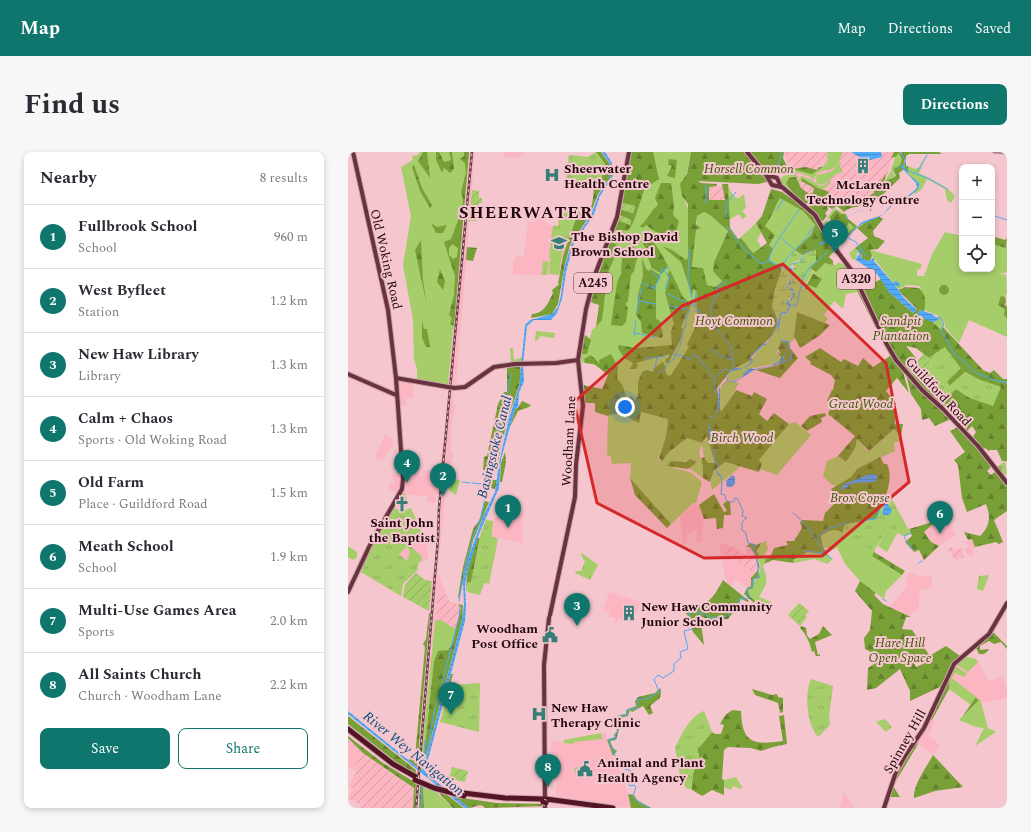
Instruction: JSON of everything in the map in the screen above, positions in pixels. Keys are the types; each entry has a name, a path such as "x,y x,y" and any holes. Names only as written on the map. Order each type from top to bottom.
{"highway":[{"path":"348,728 393,764 416,779"},
{"path":"348,733 387,763 416,779 464,795 613,808"},
{"path":"545,802 594,808"}],"main road":[{"name":"Old Woking Road","path":"352,152 388,310 396,378 396,395 402,458 405,472 403,488"},
{"name":"Woodham Lane","path":"545,802 544,670 549,616 575,496 576,464 583,406 578,360 588,303 596,272 617,217 629,152"},
{"path":"747,152 771,179 772,185 778,183 777,177 771,179"},
{"name":"Guildford Road","path":"778,183 814,213 831,243 852,271 886,343 904,370 976,445 1007,483"},
{"path":"396,378 455,388 464,387 493,368 578,360"},
{"path":"348,374 396,395"},
{"path":"348,592 370,545 403,488 400,478"},
{"name":"Spinney Hill","path":"884,808 892,781 901,762 924,728 954,664 989,634 1007,603"}],"highlighted area":[{"path":"783,264 886,363 909,482 822,556 704,558 597,503 574,402 682,306"}],"shaded area":[{"path":"469,152 475,152 456,386 448,385"},
{"path":"505,152 525,152 518,158 504,157"},
{"name":"McLaren Technology Centre","path":"784,152 894,152 888,173 870,199 862,205 850,207 844,212 837,206 832,209 827,206 828,210 825,213 827,216 822,221 812,209 795,196 785,174 778,175 779,171 788,167"},
{"path":"723,186 725,200 709,200 709,187"},
{"name":"The Bishop David Brown School","path":"560,210 578,212 563,256 559,275 513,275 513,261 517,256 524,256 528,222 535,222 536,217 545,218 547,225 558,226"},
{"path":"398,379 413,382 414,398 405,398 406,406 399,406"},
{"path":"448,389 454,390 453,404 456,405 451,427 451,453 453,453 452,462 448,464 438,571 432,568 435,566 439,494 436,494 436,503 427,502 427,496 398,494 389,489 389,486 391,482 394,484 395,482 392,477 398,470 394,451 397,450 397,448 403,447 404,457 417,458 417,463 420,463 419,477 422,477 423,470 439,470 443,440 445,440"},
{"path":"385,435 392,438 393,446 389,449 382,461 375,457"},
{"path":"693,503 699,505 704,519 701,542 696,543 697,530 692,529 691,532 687,533 686,544 683,544 680,516"},
{"path":"523,513 522,543 493,537 493,518"},
{"path":"948,519 956,535 939,546 931,542 924,532 936,522"},
{"path":"422,534 428,550 428,559 419,562 417,572 399,554"},
{"path":"972,539 975,547 973,551 974,555 969,556 965,549 969,547 967,543 962,543"},
{"path":"719,543 727,545 724,551 756,574 752,586 748,587 736,580 731,586 726,581"},
{"path":"727,545 736,548 746,555 746,547 750,546 755,555 759,569 756,574 724,552"},
{"path":"952,547 954,550 961,547 964,557 955,560 948,549"},
{"path":"433,571 438,573 445,592 437,595 422,769 415,765"},
{"path":"908,572 920,576 932,576 932,586 929,589 920,590 918,610 911,613 911,617 890,607 906,588"},
{"path":"445,592 450,602 458,604 461,608 455,629 443,621 435,621 437,595"},
{"path":"609,592 642,602 632,620 618,618 617,623 614,623 615,618 609,617 609,612 603,611"},
{"path":"964,656 976,659 988,680 992,681 1002,676 1007,689 1007,698 982,703 980,699 978,700 950,676 956,664"},
{"path":"930,719 935,722 928,735 940,745 933,755 916,742"},
{"name":"Animal and Plant Health Agency","path":"606,732 609,747 623,779 631,808 556,796 557,780 552,779 550,762 552,740 563,743 564,740"},
{"path":"348,739 364,753 414,788 413,808 360,808 361,805 348,798 353,789 349,786 356,772 352,770 362,755 348,743"},
{"path":"348,743 362,755 352,770 348,767"},
{"path":"844,792 852,804 855,808 840,808"}],"green space":[{"path":"420,152 469,152 448,385 417,380 417,369 414,359 413,320 403,265 411,216 401,167 413,160 412,156 418,155"},
{"path":"423,152 427,152 430,178 418,161"},
{"path":"436,152 439,152 444,162 451,160 449,152 452,152 454,169 450,173 444,168 442,173 436,160"},
{"path":"464,152 469,152 454,326 450,324 452,318 449,315 454,295 455,276 444,242 451,239 462,210 463,199 461,192 466,173 465,163 460,159 464,156","holes":["452,244 458,248 457,257 453,259 449,255 449,248"]},
{"path":"596,152 601,152 610,164 611,176 598,194 590,215 570,245 558,304 552,314 531,318 532,314 540,312 546,307 553,293 552,290 560,285 558,284 563,256 578,212 587,213 591,207 594,185 607,167"},
{"path":"596,152 607,167 598,184 566,182 569,155 588,157"},
{"path":"631,152 653,152 659,179 645,188 634,221 628,231 614,230 618,220 630,225 631,220 619,215 620,209 633,213 635,206 622,203"},
{"path":"653,152 691,152 682,196 689,214 691,226 692,238 689,282 697,289 701,339 671,378 641,408 611,393 612,368 580,362 592,330 599,324 608,285 606,277 612,260 634,221 645,188"},
{"name":"Hoyt Common","path":"691,152 784,152 783,158 788,168 785,171 779,171 774,174 767,173 765,175 767,182 758,184 698,181 701,183 717,184 716,186 709,187 709,200 725,200 722,184 728,184 730,228 738,239 741,238 753,253 767,243 756,223 762,216 771,189 782,192 813,214 835,250 829,257 833,261 833,265 825,263 816,272 809,268 816,262 816,250 803,255 816,248 802,255 795,250 811,235 815,225 803,211 780,198 765,226 775,235 769,245 773,249 768,259 782,269 775,290 772,308 776,315 777,322 775,329 772,335 750,358 751,360 731,370 717,388 721,412 736,390 752,396 754,392 767,399 759,414 767,421 774,413 789,424 759,460 762,464 759,472 725,462 714,471 710,482 703,478 701,459 704,457 708,463 715,463 707,436 702,443 687,438 668,453 662,462 659,458 666,436 668,419 641,412 639,423 616,414 608,416 595,412 595,403 585,403 583,385 602,389 608,375 594,364 585,363 584,359 591,355 600,364 599,360 611,354 618,367 617,378 623,386 627,401 630,401 629,397 631,396 635,400 638,396 638,382 642,372 647,370 653,372 654,368 663,362 668,376 671,375 689,347 687,345 697,321 697,292 693,289 692,296 681,262 662,246 672,250 686,260 688,258 688,204 682,196 680,184 687,174","holes":["704,212 710,215 728,231 714,262 713,271 722,281 716,287 707,285 703,268 692,267 696,230 701,228 696,224 697,216"]},
{"path":"828,152 843,152 835,168 818,172 814,179 804,174 793,172 792,168 793,170 816,172 828,160"},
{"path":"894,152 900,152 905,160 902,167 904,169 899,173 900,178 875,202 870,212 870,205 876,192 883,188 886,180 896,176 893,169 902,158 900,156 891,158"},
{"path":"901,152 939,152 942,154 909,154 906,156 906,160"},
{"path":"899,153 902,160 900,165 893,170 895,177 887,180 884,187 880,189 891,171 895,157"},
{"path":"927,155 919,173 947,188 955,196 951,203 947,200 945,189 927,179 922,189 916,194 913,193 919,185 908,174 908,166 915,169 920,167"},
{"path":"669,159 677,160 675,178 667,176 672,166 668,165"},
{"path":"906,160 906,166 908,166 908,173 904,167"},
{"path":"841,161 840,167 843,172 839,173 824,184 821,185 817,183 817,175 831,172"},
{"path":"414,165 422,188 432,205 430,208 420,191 412,167"},
{"path":"806,167 817,170 819,167 823,167 812,174 792,169"},
{"path":"793,174 798,176 801,188 797,177 789,178 786,183 789,189 800,198 784,189 780,181 783,176"},
{"path":"886,174 882,185 867,202 861,205 849,208 844,212 837,206 832,209 827,206 828,210 825,213 827,216 823,221 788,187 786,183 789,178 796,177 801,188 809,194 813,193 814,188 801,181 802,178 818,188 827,191 839,202 852,206 855,203 862,204 862,200 868,200 869,196 874,193 873,188 877,187 877,183 882,180"},
{"path":"800,176 810,179 820,186 826,185 830,180 831,183 824,189 818,188 802,178 802,181 804,182 801,182"},
{"path":"661,183 671,183 674,206 673,215 679,221 677,229 680,234 678,243 671,237 654,231 646,225 643,228 640,226 658,205 655,198"},
{"path":"728,184 733,195 739,198 744,194 746,208 742,211 747,216 742,219 739,214 729,220"},
{"path":"472,190 479,191 479,198 482,198 482,203 479,203 477,221 469,221"},
{"path":"780,197 804,211 815,225 811,235 795,250 782,269 767,259 769,245 765,226"},
{"path":"622,203 635,206 633,213 620,209"},
{"path":"834,208 845,214 841,214 836,210 830,217 834,226 829,229 826,227 827,231 823,223 827,220 829,226 832,225 830,219 827,218"},
{"path":"836,210 841,214 846,214 847,218 857,226 847,237 846,235 854,227 849,223 838,237 843,236 841,241 832,241 826,227 829,229 833,227 830,217"},
{"path":"560,211 578,213 568,241 551,239 553,226 558,226"},
{"path":"704,212 710,215 728,231 714,262 722,281 716,287 707,285 692,267 696,230 701,228 697,224 697,216"},
{"path":"619,215 631,220 630,225 618,220"},
{"path":"879,217 883,219 873,231 874,236 885,241 878,249 870,250 872,256 870,261 862,259 862,255 855,248 868,238 857,228 869,220"},
{"path":"431,223 437,227 447,225 443,233 436,233"},
{"path":"756,223 762,231 757,240 761,247 753,253 749,247 738,240"},
{"path":"849,223 855,227 847,237 841,241 843,236 839,238 839,235"},
{"path":"614,230 628,231 619,247 610,239"},
{"path":"945,232 959,235 959,272 995,272 995,245 1007,247 1007,272 1000,274 1006,275 1007,292 1005,297 1001,297 1007,309 1007,337 969,320 959,343 945,327 945,323 939,316 924,310 925,306 920,286 907,285 898,289 869,252 870,250 922,264 920,270 917,269 917,276 924,276 932,254"},
{"path":"644,237 648,238 655,244 668,266 662,274 652,268 648,258 648,252 641,241"},
{"path":"995,237 1005,240 1007,238 1006,248 995,245"},
{"path":"551,239 564,241 559,275 549,274 550,260 552,259 549,258"},
{"path":"610,239 619,247 606,277 608,285 602,320 596,327 599,305 590,302"},
{"path":"421,240 423,281 427,306 415,250"},
{"path":"633,246 638,254 634,271 631,275 628,301 625,304 628,308 626,322 622,326 611,325 617,283 621,274 622,259 626,252"},
{"path":"467,247 477,248 473,261 466,260"},
{"path":"855,248 858,249 856,260 852,259 849,253"},
{"path":"795,250 802,255 801,260 794,262 789,270 793,273 788,279 789,284 786,287 793,290 794,293 786,303 790,306 786,312 781,312 778,324 776,313 772,308 775,291 782,271"},
{"path":"816,250 816,262 808,272 797,305 791,305 788,301 790,301 795,292 787,287 790,286 789,279 794,273 792,270 794,268 794,264 802,260 803,255"},
{"path":"642,258 646,269 649,271 651,269 660,275 660,278 656,284 656,319 660,321 663,335 662,338 642,333 641,322 636,315 639,291 643,276"},
{"name":"Great Wood","path":"841,259 851,271 891,356 903,372 909,393 897,378 886,391 895,401 895,424 903,424 901,436 894,429 869,451 857,439 855,448 846,462 838,456 855,436 828,414 832,404 827,401 833,390 835,380 831,375 810,364 811,362 805,357 820,348 841,362 844,359 858,366 863,358 873,367 890,356"},
{"path":"543,261 549,262 547,275 542,275"},
{"path":"839,262 845,266 858,292 846,294 843,309 834,301 824,315 828,319 825,323 797,312 794,336 795,339 790,343 781,341 776,353 781,357 778,363 749,369 740,378 731,381 739,383 721,413 719,394 721,387 728,381 728,374 745,362 751,360 762,346 767,344 778,324 779,328 781,313 786,314 790,306 797,305 804,277 809,268 814,272 825,263 836,265","holes":["813,272 822,279 805,285"]},
{"path":"440,269 445,281 443,290 437,282"},
{"path":"670,270 683,297 691,304 681,327 683,329 680,341 668,363 665,362 669,357 669,354 636,363 638,365 636,369 630,369 633,363 624,358 618,348 619,345 636,348 672,345 671,331 674,324 665,293 669,279 667,275"},
{"path":"813,273 822,279 816,288 809,285 807,290 805,288"},
{"name":"Sandpit Plantation","path":"857,274 864,288 881,279 889,292 913,313 917,309 898,290 905,287 919,288 924,296 925,305 924,312 920,310 917,315 944,324 943,327 983,370 990,373 994,370 1003,379 1007,379 1007,461 1002,461 997,450 989,451 985,448 983,449 973,437 976,432 972,426 967,431 904,369 890,346","holes":["906,346 916,348 929,358 945,347 947,382 950,387 965,372 980,380 1000,387 993,405 970,398 956,389 943,393 908,370 917,359"]},
{"path":"942,285 946,285 948,286 948,294 942,295 939,292 939,288"},
{"path":"1001,296 1005,297 1007,319 1004,315 1005,309 998,305"},
{"path":"797,312 830,325 819,336 800,348 794,336"},
{"path":"940,317 944,324 941,330 932,322 938,320 936,318"},
{"path":"422,321 424,329 427,329 430,347 426,347 422,338"},
{"path":"536,331 555,333 554,338 540,336 538,340 535,341"},
{"path":"584,334 591,340 587,354 581,354"},
{"path":"781,341 789,342 790,348 798,358 780,378 756,370 778,365 781,357 776,351 781,354 778,349"},
{"path":"945,347 961,368 947,382 949,386 965,372 980,380 1001,387 993,406 970,398 956,389 948,397 943,393 939,394 908,370 931,367 929,358"},
{"path":"510,348 513,348 514,360 523,355 523,362 511,362"},
{"path":"924,354 929,358 931,368 908,370"},
{"path":"519,365 521,377 508,419 497,469 483,470 484,457 487,456 498,404 504,392 507,392 507,367"},
{"path":"906,375 951,419 935,426 929,418 922,420 921,409 911,394"},
{"path":"522,401 531,405 518,411 510,427 515,409 518,408"},
{"path":"640,412 668,419 666,436 658,459 661,462 668,453 687,438 702,443 708,436 709,439 715,463 708,463 704,457 702,445 699,454 703,468 703,478 689,468 697,462 690,459 667,466 690,472 702,482 696,503 693,503 671,524 630,478 631,463 612,464 611,456 607,455 608,416 612,414 620,414 639,422"},
{"path":"825,413 826,416 821,418 822,422 807,431 801,426 810,416"},
{"path":"795,422 811,435 777,475 760,469 762,464 759,460 789,424"},
{"path":"958,427 992,466 987,471 991,475 996,471 1007,485 1007,511 994,520 1003,542 999,544 996,542 975,547 972,539 968,540 964,532 980,536 988,525 989,513 986,504 967,512 962,498 958,465 954,460 965,452 950,431"},
{"path":"894,429 901,436 900,441 894,443 895,451 857,469 851,477 836,486 831,484 823,476 827,461 838,456 846,462 857,439 867,451"},
{"path":"505,452 506,462 502,482 500,482 501,463"},
{"name":"Brox Copse","path":"880,457 884,464 887,464 890,478 885,498 876,519 848,524 844,526 843,533 834,530 821,536 823,547 828,555 808,552 793,560 794,563 773,560 764,564 766,559 770,558 774,548 788,545 786,541 794,541 802,528 800,523 802,520 823,521 825,513 838,500 831,489 851,477 857,469"},
{"path":"690,459 697,462 688,469 667,466 671,461 686,462"},
{"path":"1005,461 1007,474 1003,475 995,466 997,467"},
{"path":"725,462 740,467 712,490 711,481 713,474"},
{"path":"630,478 671,524 667,528 635,495"},
{"path":"451,479 460,480 456,495 448,488 449,481"},
{"path":"488,480 497,480 495,489 487,487"},
{"path":"402,493 405,494 409,505 405,506 405,501 400,501 399,506 396,505"},
{"path":"714,494 724,512 727,511 723,504 727,501 730,502 731,515 724,515 723,528 717,529 716,518 704,519 699,505"},
{"path":"886,494 893,501 911,534 903,536 889,527 874,551 843,533 844,526 876,519"},
{"path":"485,501 489,502 473,541 459,598 463,567 473,529 480,519"},
{"path":"394,507 401,512 411,508 422,534 411,546 421,556 422,561 419,562 417,571 403,584 401,596 359,571","holes":["407,547 410,552 407,561 399,554"]},
{"path":"486,520 493,521 492,536 498,539 489,584 484,583 480,595 467,592 468,582 471,582 481,533"},
{"path":"936,521 924,532 931,542 939,546 924,560 919,550 914,552 905,542 912,536 909,529"},
{"path":"889,526 898,532 887,552 878,546"},
{"path":"836,529 875,551 872,556 902,575 886,591 884,599 860,581 845,564 837,547 834,550 823,547 821,536"},
{"path":"477,538 480,538 471,583 468,582 466,592 467,573"},
{"path":"766,541 768,549 763,558 766,558 768,555 770,557 766,560 763,566 766,575 766,583 759,597 771,602 765,611 755,604 757,601 750,597 748,590 753,587 761,567 757,553 758,549 761,543"},
{"path":"750,543 756,545 761,543 757,551 759,555 757,558 759,569 755,555 750,547 746,547"},
{"path":"348,546 357,552 357,557 353,560 348,557"},
{"path":"808,552 828,555 832,559 828,564 814,559 794,563 793,560"},
{"path":"874,552 905,571 902,575 872,556"},
{"path":"582,553 598,565 590,580 575,573 576,571 581,571 585,562 581,555"},
{"path":"759,569 758,572 760,578 754,579 753,588 748,590 750,597 755,600 754,603 744,594 747,588 751,586 751,578"},
{"path":"416,573 425,580 432,581 429,611 403,597 405,585"},
{"path":"989,575 983,591 977,589 979,576"},
{"path":"723,580 749,601 748,602 741,599 739,605 728,619 710,620 700,616 704,645 693,632 688,616 684,611 704,604 712,598"},
{"name":"Hare Hill Open Space","path":"860,581 876,593 874,595 883,604 911,617 906,617 902,629 912,630 930,656 914,663 916,667 923,664 922,662 946,646 960,656 953,663 945,681 944,678 944,685 910,701 910,691 900,669 876,688 867,690 868,668 883,658 865,649 864,638 870,630 872,611 855,591"},
{"path":"799,603 809,611 805,615 807,617 800,626 788,615"},
{"path":"458,604 463,605 462,620 424,765 434,661 438,651 448,650 452,645 461,608"},
{"path":"429,613 417,767 408,760 415,757 425,647 423,644 426,639"},
{"path":"435,621 443,621 455,629 457,621 458,623 451,648 445,651 438,651 434,661 422,770 420,770"},
{"path":"801,626 806,628 807,635 810,639 819,634 823,626 832,635 815,642 818,655 820,654 820,656 816,656 814,651 812,652 808,639 800,628"},
{"path":"992,631 1007,646 1007,649 1001,642 994,644 989,641 980,646 980,650 989,650 984,654 979,654 976,648 989,636"},
{"path":"964,656 976,659 978,662 968,672 956,664"},
{"path":"955,666 967,673 964,677 955,673 952,678 976,697 971,705 949,689 950,676"},
{"path":"451,674 453,674 445,704 443,703"},
{"path":"950,676 949,689 932,720 930,719"},
{"path":"811,679 833,686 829,716 830,725 818,737 811,725 807,701"},
{"path":"480,683 479,732 440,722 450,685"},
{"path":"660,688 660,698 650,706 653,713 649,715 643,706 632,712 630,710 628,716 620,718 618,722 619,729 616,740 610,741 613,748 617,751 613,756 607,740 615,737 614,735 617,731 615,721 618,716 626,714 626,710 636,706 635,701 638,697 655,693"},
{"path":"752,689 772,695 777,694 778,697 783,698 783,712 780,713 778,703 755,695"},
{"path":"976,697 978,700 980,699 962,717"},
{"path":"980,699 988,728 996,732 975,746 984,728 976,727 959,720"},
{"path":"733,710 741,711 742,722 747,736 752,740 764,743 783,741 779,716 784,715 787,744 761,751 751,748 728,747 724,750 722,779 724,780 724,795 712,790 702,796 692,790 693,774 699,761 699,754 697,750 712,732 715,734 721,734 724,725 720,724 725,716"},
{"path":"704,711 712,732 697,750 699,754 699,761 693,774 692,790 686,788 680,776 675,748 690,721 699,713"},
{"path":"348,716 416,770 416,774 400,765 348,724"},
{"path":"885,719 892,727 886,732 876,722"},
{"path":"601,733 602,739 574,742 573,744 563,743 564,740"},
{"path":"348,736 383,763 416,783 415,808 413,808 414,788 363,753 348,738"},
{"path":"916,742 918,744 893,786 900,797 888,797 902,762"},
{"path":"557,755 559,762 555,763 556,772 551,773 550,762 554,756"},
{"path":"933,755 963,787 935,791 914,798 918,781"},
{"path":"584,766 586,774 582,774 580,767"},
{"path":"452,767 468,771 465,782 449,778"},
{"path":"579,767 582,774 576,775 578,774 578,769 575,773 574,769"},
{"path":"736,777 742,787 741,789 733,786 731,790 724,787 724,780"},
{"path":"420,784 423,786 424,808 419,808"},
{"path":"423,786 435,791 453,808 424,808"},
{"path":"438,792 446,794 464,808 453,808"},
{"path":"628,794 634,795 637,800 651,808 631,808"},
{"path":"455,797 497,803 544,804 545,806 485,808 479,805 469,808"}],"water":[{"path":"602,152 605,152 612,163 613,176 600,196 594,214 573,245 566,272 562,299 557,313 551,320 534,320 527,326 523,364 524,381 519,393 518,407 515,409 501,459 499,488 479,534 467,573 465,585 465,621 425,771 469,808 465,808 348,714 348,711 418,768 423,770 462,620 464,605 463,582 469,556 483,517 495,492 499,463 509,418 519,388 525,325 530,320 552,314 558,307 564,270 571,245 591,215 599,194 611,176 611,165"},
{"path":"851,152 881,152 882,157 866,161"},
{"path":"905,161 904,167 909,175 919,183 919,188 911,195 893,205 881,216 860,225 843,242 837,240 817,246 821,242 832,239 837,231 843,232 837,232 833,239 843,240 862,222 882,215 893,203 909,195 917,188 916,183 900,167"},
{"path":"899,177 874,197 870,212 873,197"},
{"path":"814,248 803,255 801,262 794,264 793,267 793,263 800,262 803,254"},
{"path":"861,253 862,259 870,261 874,257 874,261 893,283 896,281 900,284 898,287 894,284 904,298 916,309 916,311 913,313 889,292 877,274 856,260"},
{"path":"793,267 792,270 794,274 789,279 793,274 789,270"},
{"path":"789,279 791,284 787,287 794,290 795,294 791,301 788,301 791,305 786,314 782,313 781,315 778,332 778,326 767,344 762,346 751,357 753,361 751,364 745,368 727,375 728,381 739,379 746,371 750,369 773,365 781,359 786,350 784,359 776,365 754,370 735,382 727,381 720,387 727,380 726,375 734,368 743,368 750,364 750,357 761,345 767,343 775,330 781,312 786,312 789,305 786,304 787,301 790,300 794,292 786,287 789,284"},
{"path":"920,310 932,314 939,320 932,322 917,315"},
{"path":"780,336 781,340 788,341 788,343 781,341"},
{"path":"720,387 720,405 715,418 712,417 711,419 711,416 715,417"},
{"path":"710,421 709,423 712,435 710,437 711,450 708,423"},
{"path":"711,450 715,450 715,460 719,466 716,470 722,477 722,483 721,478 715,471 718,466 714,461 714,451"},
{"path":"870,474 877,475 875,482 852,483 840,491 844,484"},
{"path":"732,475 735,477 735,483 732,487 727,487 726,481"},
{"path":"886,501 892,511 889,515 883,515 882,513"}],"waterway":[{"path":"778,173 776,170 782,152"},
{"path":"917,172 927,155"},
{"path":"906,170 930,179 947,189"},
{"path":"706,185 706,203"},
{"path":"787,189 793,194"},
{"path":"726,217 726,204 736,192"},
{"path":"777,210 783,200"},
{"path":"769,262 769,257 776,243 799,210"},
{"path":"995,216 1007,220"},
{"path":"727,227 743,248 761,264 768,261 787,269 788,267 791,269"},
{"path":"781,267 813,227"},
{"path":"848,238 856,242 866,256"},
{"path":"782,239 794,249"},
{"path":"689,250 688,281 692,298"},
{"path":"860,253 858,252 859,250 862,250"},
{"path":"824,255 828,251"},
{"path":"809,268 823,256"},
{"path":"662,269 669,268"},
{"path":"798,300 803,277 809,269"},
{"path":"660,274 662,270"},
{"path":"652,271 658,278"},
{"path":"665,289 669,277 666,273"},
{"path":"655,288 660,275"},
{"path":"722,335 715,326 711,315 711,310 714,299 719,295 716,289 726,281"},
{"path":"642,283 656,289"},
{"path":"637,313 641,288"},
{"path":"695,307 696,292"},
{"path":"668,294 692,305"},
{"path":"640,301 656,304"},
{"path":"790,306 797,305 798,301"},
{"path":"693,305 706,318 712,321"},
{"path":"670,306 690,310"},
{"path":"686,321 689,310"},
{"path":"695,311 700,312"},
{"path":"936,318 940,317 944,324 941,330 953,352 976,373 997,381 1006,382 1007,384"},
{"path":"634,336 636,320"},
{"path":"680,346 686,322"},
{"path":"634,333 655,337"},
{"path":"723,336 730,345 734,367"},
{"path":"789,342 789,350"},
{"path":"671,361 674,359 679,347"},
{"path":"710,349 715,352"},
{"path":"779,364 791,359 792,352"},
{"path":"715,353 721,356"},
{"path":"681,355 689,360 695,354 714,378 716,394"},
{"path":"674,355 680,355"},
{"path":"645,359 665,356"},
{"path":"722,356 732,360"},
{"path":"656,362 657,357"},
{"path":"659,373 664,370 670,361"},
{"path":"655,369 656,363"},
{"path":"714,378 725,369 729,370"},
{"path":"481,515 496,436 506,402 511,374"},
{"path":"492,467 497,439 509,398"},
{"path":"462,482 470,483"},
{"path":"649,808 636,801 633,796 636,787 634,785 630,786 628,783 632,781 631,771 625,769 624,762 618,759 614,754 615,750 611,748 609,739 616,739 615,734 619,730 616,728 617,718 621,715 627,715 627,710 637,708 638,699 646,699 659,692 654,679 658,675 663,678 674,671 674,664 681,658 680,652 688,649 684,631 693,629 689,620 690,612 701,613 711,618 725,617 739,604 740,598 748,599 749,597 747,590 753,586 753,579 759,577 756,558 757,555 751,548 756,545 748,543 746,533 742,530 742,522 747,518 742,516 743,511 737,498 735,498 733,502 730,502 726,500 725,495 721,494 722,482"},
{"path":"472,483 482,484"},
{"path":"859,521 876,519 885,496"},
{"path":"793,513 810,531 824,553"},
{"name":"Basingstoke Canal","path":"459,601 467,556 481,516"},
{"path":"816,538 830,528 847,523"},
{"path":"905,538 904,536 911,533"},
{"path":"905,539 913,550"},
{"path":"804,551 824,553 832,559"},
{"name":"River Wey Navigation","path":"424,765 434,714 459,617 460,606"},
{"name":"River Wey Navigation","path":"423,765 425,740"},
{"name":"Basingstoke Canal","path":"428,766 429,774"},
{"path":"421,808 422,786"}],"taxiway":[{"path":"994,152 1007,153"}],"railway":[{"path":"416,808 438,538 439,508 472,152"}],"place":[{"name":"McLaren Technology Centre","path":"863,166"},
{"name":"Sheerwater Health Centre","path":"552,175"},
{"name":"The Bishop David Brown School","path":"559,243"},
{"name":"Old Farm","path":"835,253"},
{"name":"Calm + Chaos","path":"407,483"},
{"name":"West Byfleet","path":"443,496"},
{"name":"Saint John the Baptist","path":"402,504"},
{"name":"Fullbrook School","path":"508,528"},
{"name":"Meath School","path":"940,534"},
{"name":"New Haw Community Junior School","path":"629,613"},
{"name":"New Haw Library","path":"577,626"},
{"name":"Woodham Post Office","path":"550,635"},
{"name":"New Haw Therapy Clinic","path":"539,714"},
{"name":"Multi-Use Games Area","path":"451,715"},
{"name":"Animal and Plant Health Agency","path":"585,769"},
{"name":"All Saints Church","path":"548,787"}],"district":[{"name":"SHEERWATER","path":"526,212"}],"park label":[{"name":"Horsell Common","path":"749,168"},
{"name":"Birch Wood","path":"742,437"}]}
